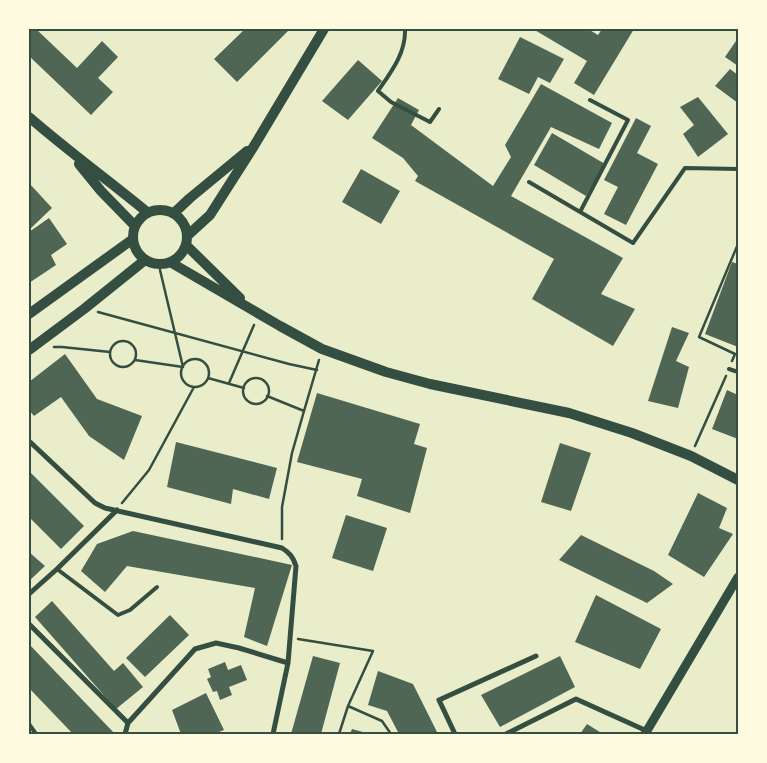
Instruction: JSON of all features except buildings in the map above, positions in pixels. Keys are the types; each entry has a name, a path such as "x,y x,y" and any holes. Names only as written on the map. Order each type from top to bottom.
{"main road":[{"path":"254,311 187,240 185,227 181,219 174,213 160,209 147,212 134,226 133,239 135,247 145,260 158,264 170,262 183,252 187,240 210,214 254,146 324,29"},
{"path":"29,117 69,152 147,212"},
{"path":"174,213 254,146"},
{"path":"69,152 101,191 134,226"},
{"path":"29,314 133,239"},
{"path":"29,350 145,260"},
{"path":"170,262 322,349 386,372 430,384 569,413 632,433 691,456 738,480"}],"street":[{"path":"29,441 95,503 105,508 282,548 289,552 296,566 288,663 273,734"},
{"path":"29,594 117,510"},
{"path":"506,734 576,698 646,733 738,577"},
{"path":"29,624 128,723"},
{"path":"126,734 128,723 195,649 216,643 288,663"},
{"path":"455,734 439,700 536,656"}],"lane":[{"path":"405,29 402,51 395,67 378,91 392,102 430,122 439,109"},
{"path":"580,212 628,120 590,100"},
{"path":"529,182 634,243 685,168 738,169"},
{"path":"729,369 738,372"},
{"path":"57,568 118,615 130,610 157,587"},
{"path":"29,724 36,734"}],"path":[{"path":"691,456 735,354 699,337 738,244"},
{"path":"158,264 183,367 183,380 194,387"},
{"path":"84,309 317,370"},
{"path":"228,383 243,352 254,311"},
{"path":"121,340 129,342 135,348 137,356 128,366 124,367 112,361 110,352 111,348 121,340"},
{"path":"46,348 62,347 110,352"},
{"path":"282,548 282,507 292,453 322,349"},
{"path":"135,360 183,367"},
{"path":"117,510 149,470 194,387 203,384 208,378 208,368 203,361 189,360 183,367"},
{"path":"208,378 244,388"},
{"path":"260,378 264,380 269,388 269,392 266,399 262,402 252,403 245,396 244,388 248,380 260,378"},
{"path":"267,396 304,410"},
{"path":"289,638 373,652 348,706 339,734"},
{"path":"348,706 382,721 391,734"}]}
